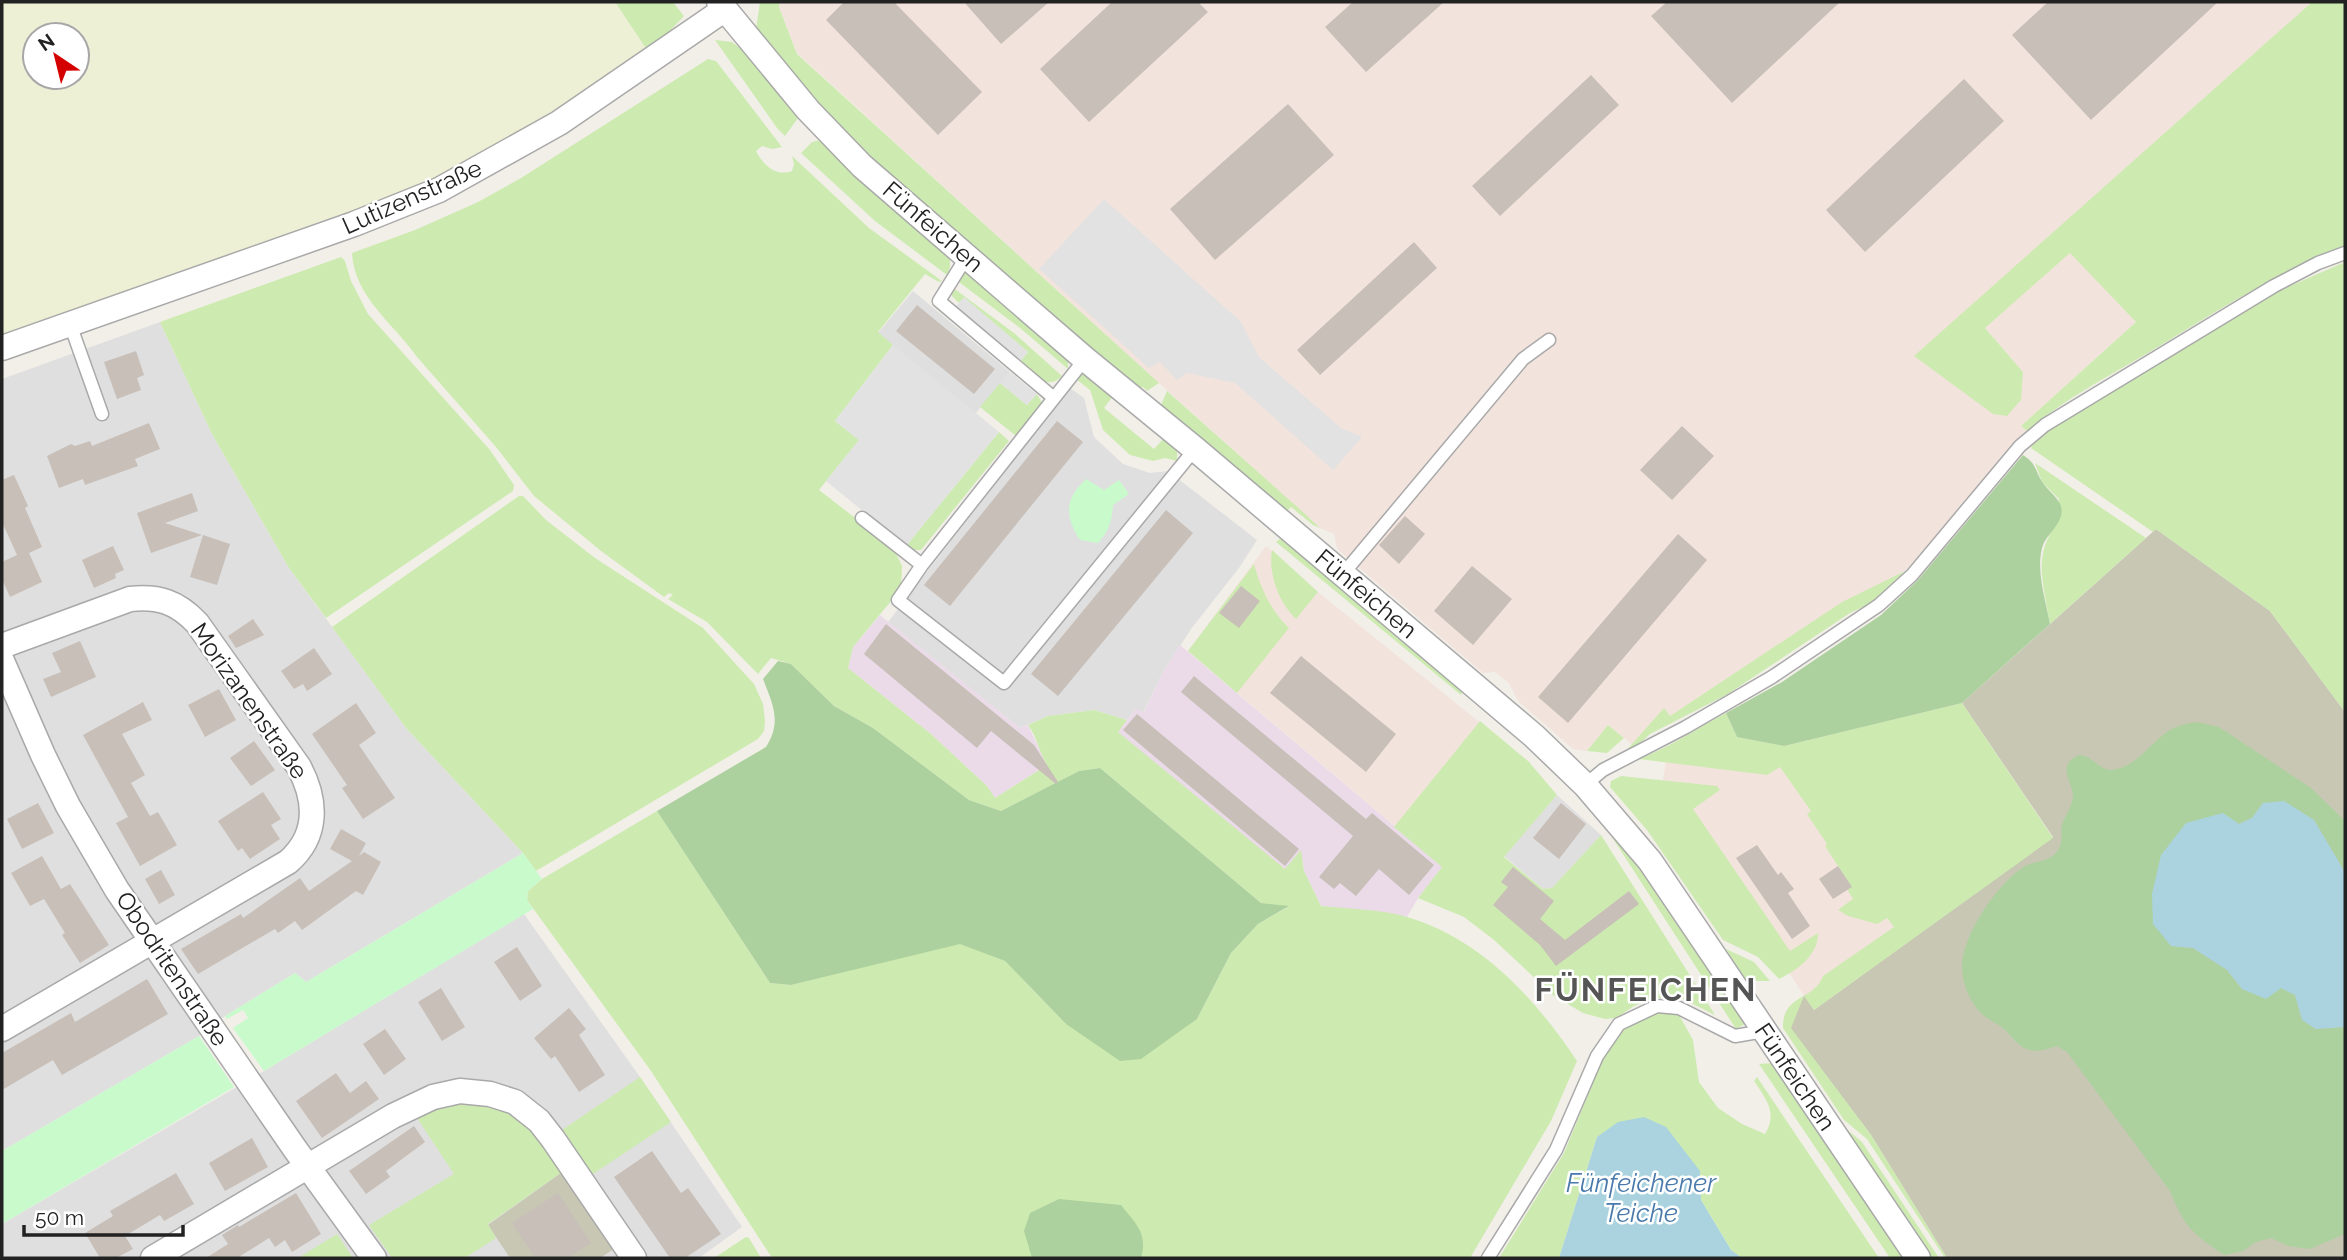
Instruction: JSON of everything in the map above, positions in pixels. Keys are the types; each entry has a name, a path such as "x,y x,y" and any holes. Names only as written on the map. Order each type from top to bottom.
{"street":[{"name":"Fünfeichen","path":"722,5 808,110 862,166 1085,359 1534,736 1585,785 1650,862 1918,1258"},
{"name":"Lutizenstraße","path":"2,348 354,224 439,190 559,123 722,5"},
{"name":"Morizanenstraße","path":"2,646 130,600 146,597 174,604 197,623 308,783 313,810 306,840 288,862 2,1029"},
{"name":"Obodritenstraße","path":"2,661 68,806 117,890 307,1167 374,1258"},
{"path":"153,1258 393,1116 433,1097 460,1091 490,1094 515,1102 539,1121 634,1258"}],"lane":[{"path":"1585,785 1603,770 1686,727 1772,677 1879,605 1912,575 2020,446 2045,425 2274,286 2345,253"},
{"path":"967,256 939,301 1054,398"},
{"path":"69,324 102,414"},
{"path":"1343,574 1522,359 1549,340"},
{"path":"1085,359 922,565 898,600 1004,683 1195,449"},
{"path":"862,518 922,565"},
{"path":"1488,1258 1556,1150 1597,1056 1619,1024 1657,1006 1679,1008 1735,1036 1764,1031"}],"shaded area":[{"path":"2,2 615,2 647,50 498,146 434,180 350,215 2,337"},
{"path":"780,2 2312,2 1915,356 2023,372 1985,328 2070,252 2136,322 2021,426 2027,431 1905,571 1842,603 1670,716 1664,709 1633,745 1608,725 1587,751 1573,749 1518,701 1509,683 1495,672 1483,673 1337,549 1334,534 1320,528 797,53 779,7"},
{"path":"1104,199 1241,322 1259,357 1341,428 1362,437 1333,470 1235,383 1187,373 1177,380 1160,362 1149,368 1039,269"},
{"path":"913,291 1010,372 975,414 878,333"},
{"path":"964,297 1028,352 1018,364 954,309"},
{"path":"160,322 212,434 289,568 406,728 523,853 306,982 295,973 225,1016 199,1036 2,1151 2,379"},
{"path":"893,345 999,432 906,546 826,481 859,440 835,421"},
{"path":"1010,372 1037,394 1027,405 1000,383"},
{"path":"1070,388 1084,398 1094,437 1123,464 1150,473 1168,471 1257,540 1239,568 1191,629 1162,674 1143,713 1136,709 1127,720 1094,710 1048,716 1020,728 888,622"},
{"path":"2156,529 2270,611 2345,712 2345,1258 1947,1258 1871,1135 1790,1028 1804,995 1814,1010 2053,837 1962,703"},
{"path":"1266,546 1318,592 1529,762 1443,867 1188,651"},
{"path":"880,615 1020,728 1028,725 1047,765 995,798 987,786 931,734 848,668 853,647"},
{"path":"1180,645 1443,867 1418,898 1407,917 1321,906 1304,871 1301,851 1285,870 1117,732 1136,709 1144,712 1162,674"},
{"path":"1962,703 2053,838 1814,1010 1662,785 1666,762 1737,737 1784,746"},
{"path":"1557,795 1601,835 1553,888 1543,889 1504,856"},
{"path":"524,914 742,1227 699,1258 2,1258 2,1224 264,1071"},
{"path":"565,1170 617,1247 600,1258 510,1258 488,1225"}],"green space":[{"path":"615,2 673,2 684,16 647,50"},
{"path":"760,2 780,2 779,7 797,54 1159,383 1147,391 1143,387 1138,389 870,159 814,103 756,30"},
{"path":"2312,2 2345,2 2345,246 2244,295 2086,389 2027,431 2021,426 2136,322 2070,253 1985,328 2023,372 2021,400 2007,416 1993,414 1914,356"},
{"path":"715,40 732,42 745,52 798,118 785,136 777,128"},
{"path":"708,59 716,61 782,147 772,149 762,146 756,151 766,165 775,171 792,171 792,156 869,228 942,281 925,274 878,332 893,345 835,421 859,440 819,490 893,547 902,566 901,589 853,647 848,668 931,734 987,786 995,798 1047,765 1028,725 1048,716 1094,710 1127,720 1118,732 1285,869 1301,850 1304,871 1321,906 1386,912 1434,927 1482,955 1504,974 1543,1015 1577,1061 1551,1121 1470,1258 772,1258 651,1071 527,900 528,891 542,879 657,811 770,983 791,985 960,943 1005,961 1066,1024 1197,1019 1231,953 1258,924 1288,907 1261,903 1100,768 1079,771 1001,811 969,800 873,728 834,706 791,664 771,658 758,674 707,622 668,599 673,595 669,593 664,597 601,551 534,496 496,447 368,297 354,269 352,253 415,230 478,202 521,178"},
{"path":"820,140 950,255 947,275 875,221 801,153 812,142"},
{"path":"341,257 368,314 490,450 514,485 513,491 326,618 289,568 212,434 160,322"},
{"path":"2345,262 2345,712 2270,611 2156,529 2153,532 2031,448 2033,442 2048,429 2272,294"},
{"path":"967,270 1068,356 1068,369 1020,328 955,279"},
{"path":"952,287 1014,333 1062,376 1057,380 1045,382 1018,364 1028,352 964,298 959,303 951,295"},
{"path":"1087,373 1113,396 1104,408 1154,449 1164,438 1177,452 1177,461 1165,458 1153,461 1130,455 1103,430 1090,390 1076,379"},
{"path":"1000,383 1027,405 1037,394 1042,403 1016,436 980,407"},
{"path":"1167,391 1320,528 1291,507 1286,512 1161,405"},
{"path":"999,432 1009,441 921,550 912,550 906,546"},
{"path":"2023,455 2033,463 2044,485 2062,509 2059,521 2043,544 2040,557 2050,624 1962,703 1784,746 1737,737 1726,713 1782,682 1881,615 1918,580"},
{"path":"2035,463 2146,538 2050,624 2042,558 2050,534 2059,521 2059,499 2042,482"},
{"path":"1086,479 1104,490 1119,480 1129,494 1113,505 1109,526 1098,543 1080,540 1069,515 1074,493"},
{"path":"519,496 523,496 546,520 595,558 703,628 754,684 763,704 765,721 764,731 758,739 536,871 523,853 406,728 332,627"},
{"path":"1281,538 1463,689 1461,695 1276,542"},
{"path":"1272,550 1318,592 1296,619 1276,588"},
{"path":"1254,564 1267,598 1276,614 1289,628 1237,693 1188,651"},
{"path":"1905,571 1871,603 1850,613 1728,694 1650,734 1635,748 1624,753 1664,708 1670,716 1842,602"},
{"path":"778,661 791,664 834,706 873,728 969,800 1001,811 1079,771 1100,768 1261,903 1289,906 1258,924 1231,953 1197,1019 1141,1059 1120,1061 1066,1024 1005,961 960,944 791,985 770,983 657,811 766,747 775,721 773,705 763,679"},
{"path":"1962,703 2053,838 1814,1010 1804,996 1791,1028 1871,1135 1945,1258 1867,1139 1844,1120 1783,1028 1784,1017 1793,1003 1813,990 1823,976 1894,927 1887,918 1877,924 1848,916 1838,910 1853,899 1847,889 1851,886 1807,814 1811,811 1780,767 1767,775 1639,759 1726,713 1737,737 1784,746"},
{"path":"1480,721 1529,762 1557,795 1504,857 1543,889 1552,888 1601,835 1715,1015 1681,998 1655,998 1634,1006 1616,1018 1605,1019 1583,1013 1554,996 1494,940 1464,917 1418,898 1442,867 1394,827"},
{"path":"2197,722 2219,727 2311,788 2345,821 2343,869 2314,820 2263,803 2252,818 2238,824 2171,946 2193,948 2227,970 2242,989 2281,988 2295,995 2302,1020 2316,1029 2345,1027 2345,1234 2310,1249 2288,1246 2271,1238 2256,1242 2243,1251 2224,1255 2204,1241 2185,1222 2170,1191 2067,1052 2057,1046 2034,1051 2023,1048 2004,1029 1978,1010 1963,978 1962,966 1968,940 1992,898 2022,868 2053,856 2060,846 2062,825 2073,799 2067,775 2070,761 2080,755 2107,769 2120,768 2133,761 2171,729"},
{"path":"1608,725 1624,738 1607,753 1587,751"},
{"path":"1621,776 1717,786 1720,790 1693,809 1790,951 1818,933 1815,948 1806,961 1779,979 1758,957 1723,940 1647,830 1610,787 1611,781"},
{"path":"1608,831 1641,866 1746,1017 1745,1024 1736,1029"},
{"path":"523,853 542,879 528,891 527,900 533,909 264,1071 233,1028 248,1018 243,1010 227,1019 225,1016 295,973 306,982"},
{"path":"1726,949 1754,962 1770,981 1744,978"},
{"path":"1657,1012 1679,1015 1693,1040 1699,1082 1718,1108 1742,1124 1765,1134 1770,1113 1766,1100 1754,1081 1757,1077 1879,1258 1742,1258 1731,1250 1701,1200 1700,1171 1597,1137 1559,1258 1499,1258 1564,1153 1602,1061 1626,1025"},
{"path":"199,1036 234,1087 2,1224 2,1151"},
{"path":"1772,1063 1905,1258 1890,1258 1759,1064"},
{"path":"640,1077 671,1122 590,1176 559,1132"},
{"path":"462,1099 512,1109 565,1170 488,1224 496,1238 465,1258 392,1258 369,1225 454,1174 415,1115"},
{"path":"1838,1122 1862,1142 1939,1258 1928,1258"},
{"path":"1059,1199 1121,1205 1142,1235 1141,1258 1032,1258 1024,1231 1030,1213"},
{"path":"337,1234 353,1258 298,1258"},
{"path":"746,1237 761,1258 714,1258"}],"water":[{"path":"2284,801 2314,820 2343,869 2345,1027 2316,1029 2302,1020 2295,995 2281,988 2266,999 2242,989 2227,970 2193,948 2171,946 2153,924 2152,894 2161,855 2186,823 2223,813 2239,824 2252,818 2263,803"},
{"name":"Fünfeichener Teiche","path":"1644,1117 1666,1127 1700,1171 1701,1200 1731,1250 1742,1258 1559,1258 1597,1137 1618,1122"}],"building":[{"path":"844,2 894,2 982,92 938,135 826,20"},
{"path":"964,2 1049,2 1001,44"},
{"path":"1112,2 1198,2 1208,12 1089,122 1040,69"},
{"path":"1353,2 1444,2 1366,72 1325,27"},
{"path":"1667,2 1840,2 1732,103 1651,16"},
{"path":"2048,2 2218,2 2091,120 2012,35"},
{"path":"1591,75 1619,105 1500,216 1472,186"},
{"path":"1964,79 2004,121 1865,252 1826,210"},
{"path":"1288,104 1334,155 1215,260 1170,209"},
{"path":"1414,242 1437,268 1320,375 1297,350"},
{"path":"917,305 995,369 974,394 896,331"},
{"path":"136,351 144,375 137,378 141,390 117,399 104,362"},
{"path":"1057,421 1083,442 950,606 924,585"},
{"path":"149,423 160,449 135,459 138,466 85,485 83,479 59,488 47,456 71,444 75,446 90,441 92,446"},
{"path":"1682,426 1714,456 1672,500 1640,470"},
{"path":"14,475 42,547 29,553 42,582 10,597 2,579 2,562 17,555 2,522 2,480"},
{"path":"192,493 198,511 165,523 202,535 151,553 137,513"},
{"path":"1166,510 1193,533 1058,696 1031,674"},
{"path":"1405,516 1425,534 1399,564 1379,545"},
{"path":"1678,534 1707,560 1568,723 1538,697"},
{"path":"203,535 230,544 217,585 190,577"},
{"path":"113,546 124,570 115,574 116,578 94,588 82,560"},
{"path":"1472,566 1512,599 1473,645 1434,611"},
{"path":"1241,586 1260,601 1239,628 1219,613"},
{"path":"253,619 264,635 236,648 228,636"},
{"path":"886,624 1034,745 1058,782 1056,784 991,731 977,748 864,654"},
{"path":"80,641 96,677 51,697 43,679 61,672 52,653"},
{"path":"314,648 332,674 307,691 303,684 294,689 281,671"},
{"path":"1301,656 1396,734 1366,772 1270,693"},
{"path":"1194,676 1366,819 1372,813 1434,865 1409,895 1379,869 1356,896 1340,883 1334,889 1319,877 1353,836 1181,692"},
{"path":"219,689 236,720 205,737 188,705"},
{"path":"143,702 152,720 122,734 145,775 131,783 150,816 158,812 177,845 140,866 116,823 128,817 83,735"},
{"path":"356,703 376,733 359,745 395,798 363,819 342,788 347,785 312,734"},
{"path":"1137,714 1299,849 1285,866 1123,730"},
{"path":"254,741 275,770 251,786 230,758"},
{"path":"263,792 281,819 271,825 280,839 250,859 242,848 238,851 218,821"},
{"path":"38,803 54,833 22,849 7,819"},
{"path":"1561,803 1586,824 1559,859 1533,838"},
{"path":"341,829 366,843 359,856 364,852 381,862 363,895 356,891 302,930 295,921 278,933 275,929 198,974 181,949 241,914 243,918 300,878 309,891 352,861 330,849"},
{"path":"1757,845 1778,875 1781,872 1794,889 1788,893 1810,926 1792,939 1736,858"},
{"path":"42,856 61,889 70,884 109,945 80,963 44,899 30,906 11,873"},
{"path":"1838,866 1852,887 1833,899 1819,879"},
{"path":"1513,867 1554,901 1540,919 1565,940 1629,891 1639,904 1556,966 1540,945 1493,905 1508,887 1501,882"},
{"path":"161,870 175,895 159,904 145,879"},
{"path":"517,947 542,986 520,1001 494,962"},
{"path":"147,979 168,1014 62,1075 53,1060 2,1090 2,1053 71,1013 75,1022"},
{"path":"441,988 465,1027 442,1041 418,1002"},
{"path":"569,1008 586,1029 579,1035 605,1075 579,1092 555,1056 551,1059 534,1038"},
{"path":"385,1029 406,1059 384,1075 363,1044"},
{"path":"336,1073 350,1093 366,1081 379,1099 322,1138 296,1101"},
{"path":"414,1126 425,1142 386,1171 390,1177 366,1194 349,1171"},
{"path":"252,1138 268,1167 225,1191 209,1163"},
{"path":"652,1151 681,1193 688,1188 721,1234 685,1258 670,1258 614,1177"},
{"path":"176,1173 194,1204 164,1221 160,1215 125,1236 133,1249 116,1258 100,1258 85,1233 113,1216 110,1211"},
{"path":"296,1193 321,1234 292,1252 285,1240 275,1247 269,1238 237,1258 206,1258 228,1244 222,1235"},
{"path":"558,1193 591,1243 568,1258 535,1258 512,1223"}],"district":[{"name":"FÜNFEICHEN","path":"1646,990"}]}
